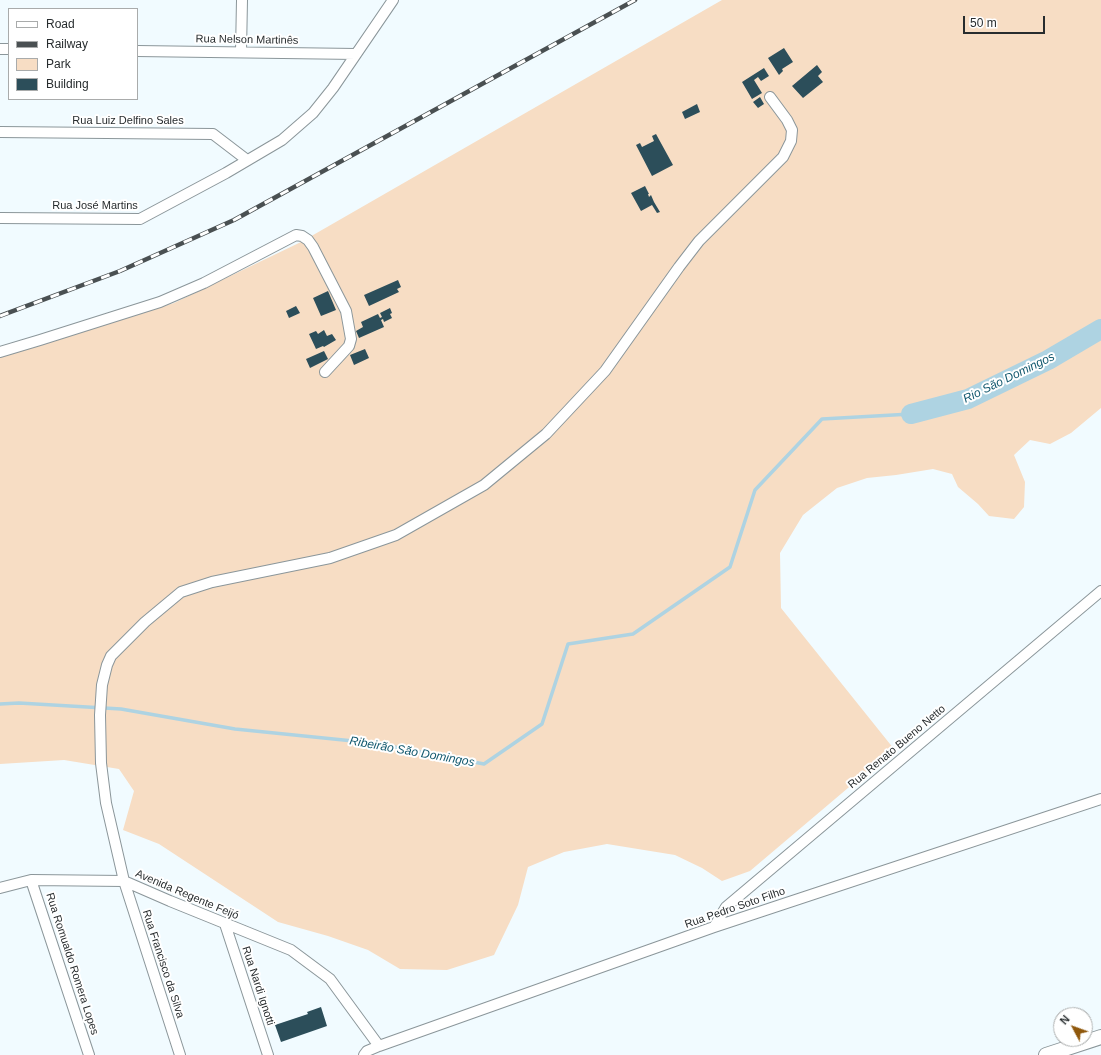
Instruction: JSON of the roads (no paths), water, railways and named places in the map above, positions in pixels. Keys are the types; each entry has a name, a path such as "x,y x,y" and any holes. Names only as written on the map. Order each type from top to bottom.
{"main road":[{"path":"1046,1055 1101,1037"}],"street":[{"path":"241,52 242,0"},
{"name":"Rua José Martins","path":"0,218 140,219 226,173 282,140 313,113 333,88 392,0"},
{"name":"Rua Nelson Martinês","path":"138,51 356,54"},
{"name":"Rua Francisco da Silva","path":"180,1055 124,881 106,803 101,763 100,715 102,686 107,665 111,656 145,622 182,592 212,582 330,558 396,535 484,485 546,434 605,371 699,241 783,157 791,141 792,130 787,120 770,97"},
{"name":"Rua Luiz Delfino Sales","path":"0,132 213,134 247,160"},
{"path":"0,352 160,302 204,283 296,236 302,236 308,240 313,247 346,312 351,340 349,346 325,372"},
{"name":"Rua Renato Bueno Netto","path":"714,927 726,907 1101,591"},
{"name":"Rua Pedro Soto Filho","path":"364,1055 367,1051 380,1046 714,927 1101,799"},
{"name":"Avenida Regente Feijó","path":"0,888 31,880 124,881 291,950 330,979 380,1046"},
{"name":"Rua Romualdo Romera Lopes","path":"31,880 89,1055"},
{"name":"Rua Nardi Ignotti","path":"225,924 268,1055"}],"waterway":[{"name":"Rio São Domingos","path":"911,414 968,399 1048,360 1101,329"},
{"name":"Ribeirão São Domingos","path":"0,704 19,703 121,709 235,729 373,743 484,764 542,724 568,644 633,634 730,567 755,490 822,419 911,414"}],"railway":[{"path":"0,316 120,271 234,220 635,0"}]}
